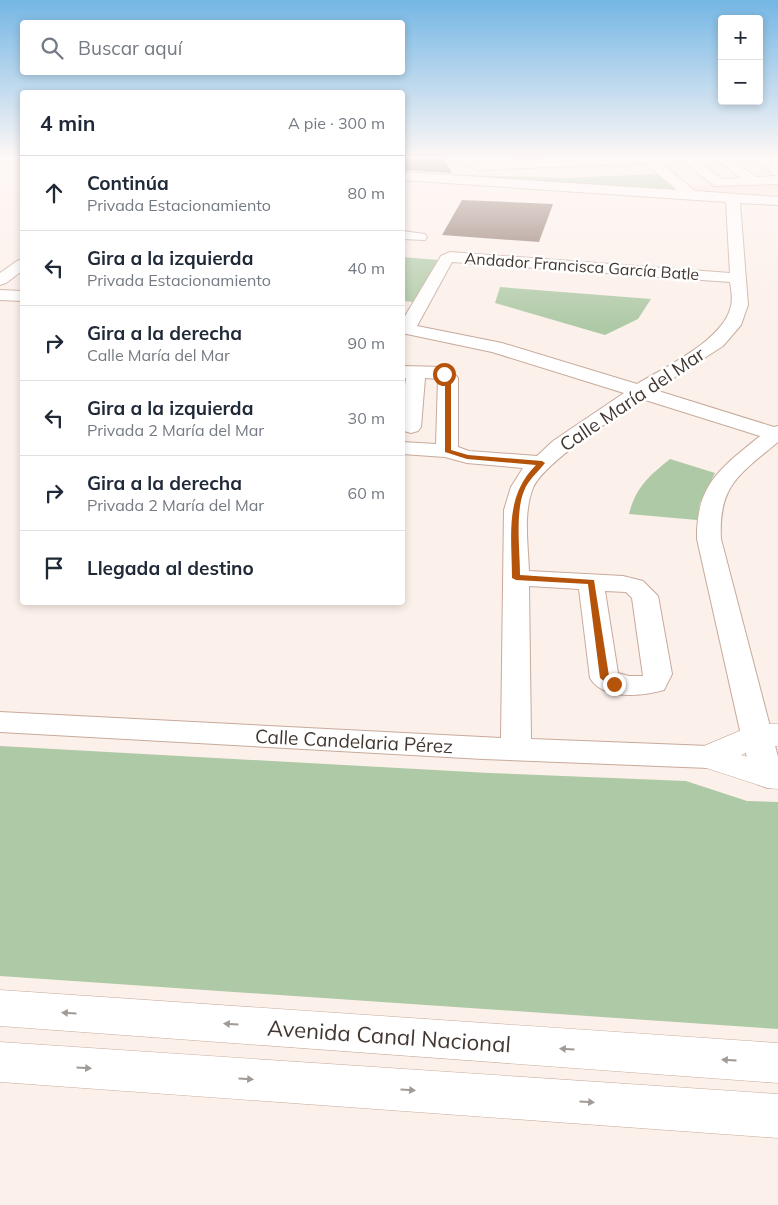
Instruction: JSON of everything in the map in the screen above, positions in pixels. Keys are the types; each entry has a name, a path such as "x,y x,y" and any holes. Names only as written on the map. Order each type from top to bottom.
{"main road":[{"name":"Calle Candelaria Pérez","path":"709,757 767,735"},
{"name":"Calle Candelaria Pérez","path":"709,757 773,776"},
{"name":"Avenida Canal Nacional","path":"0,1008 778,1063"},
{"path":"0,1062 778,1116"}],"street":[{"name":"Calle María del Mar","path":"516,749 516,510 520,491 532,473 561,446 638,392 717,342 732,325 740,305 729,215"},
{"path":"405,236 420,237"},
{"name":"Andador Francisca García Batle","path":"405,328 446,259 450,257 738,278"},
{"path":"0,280 20,265"},
{"path":"0,295 20,296"},
{"path":"405,328 496,347 777,433"},
{"path":"410,427 409,372 444,374 448,378 447,451"},
{"path":"773,776 767,735 708,539 706,522 711,498 721,480 777,433"},
{"path":"405,448 447,451 467,457 542,463"},
{"path":"516,578 591,582"},
{"name":"Calle Candelaria Pérez","path":"0,722 516,749 709,757"}],"green space":[{"path":"405,257 439,260 414,302 405,301"},
{"path":"500,287 651,299 638,319 605,335 495,303"},
{"path":"670,459 715,473 700,503 697,520 629,514 635,496 644,483"},
{"path":"0,746 489,773 686,781 747,801 778,802 778,1029 0,976"}],"building":[{"path":"453,215 549,215 539,242 442,235"}],"route":[{"path":"444,374 448,378 447,451 467,457 542,463 532,473 520,491 516,510 516,578 591,582 604,678 614,684"}]}
